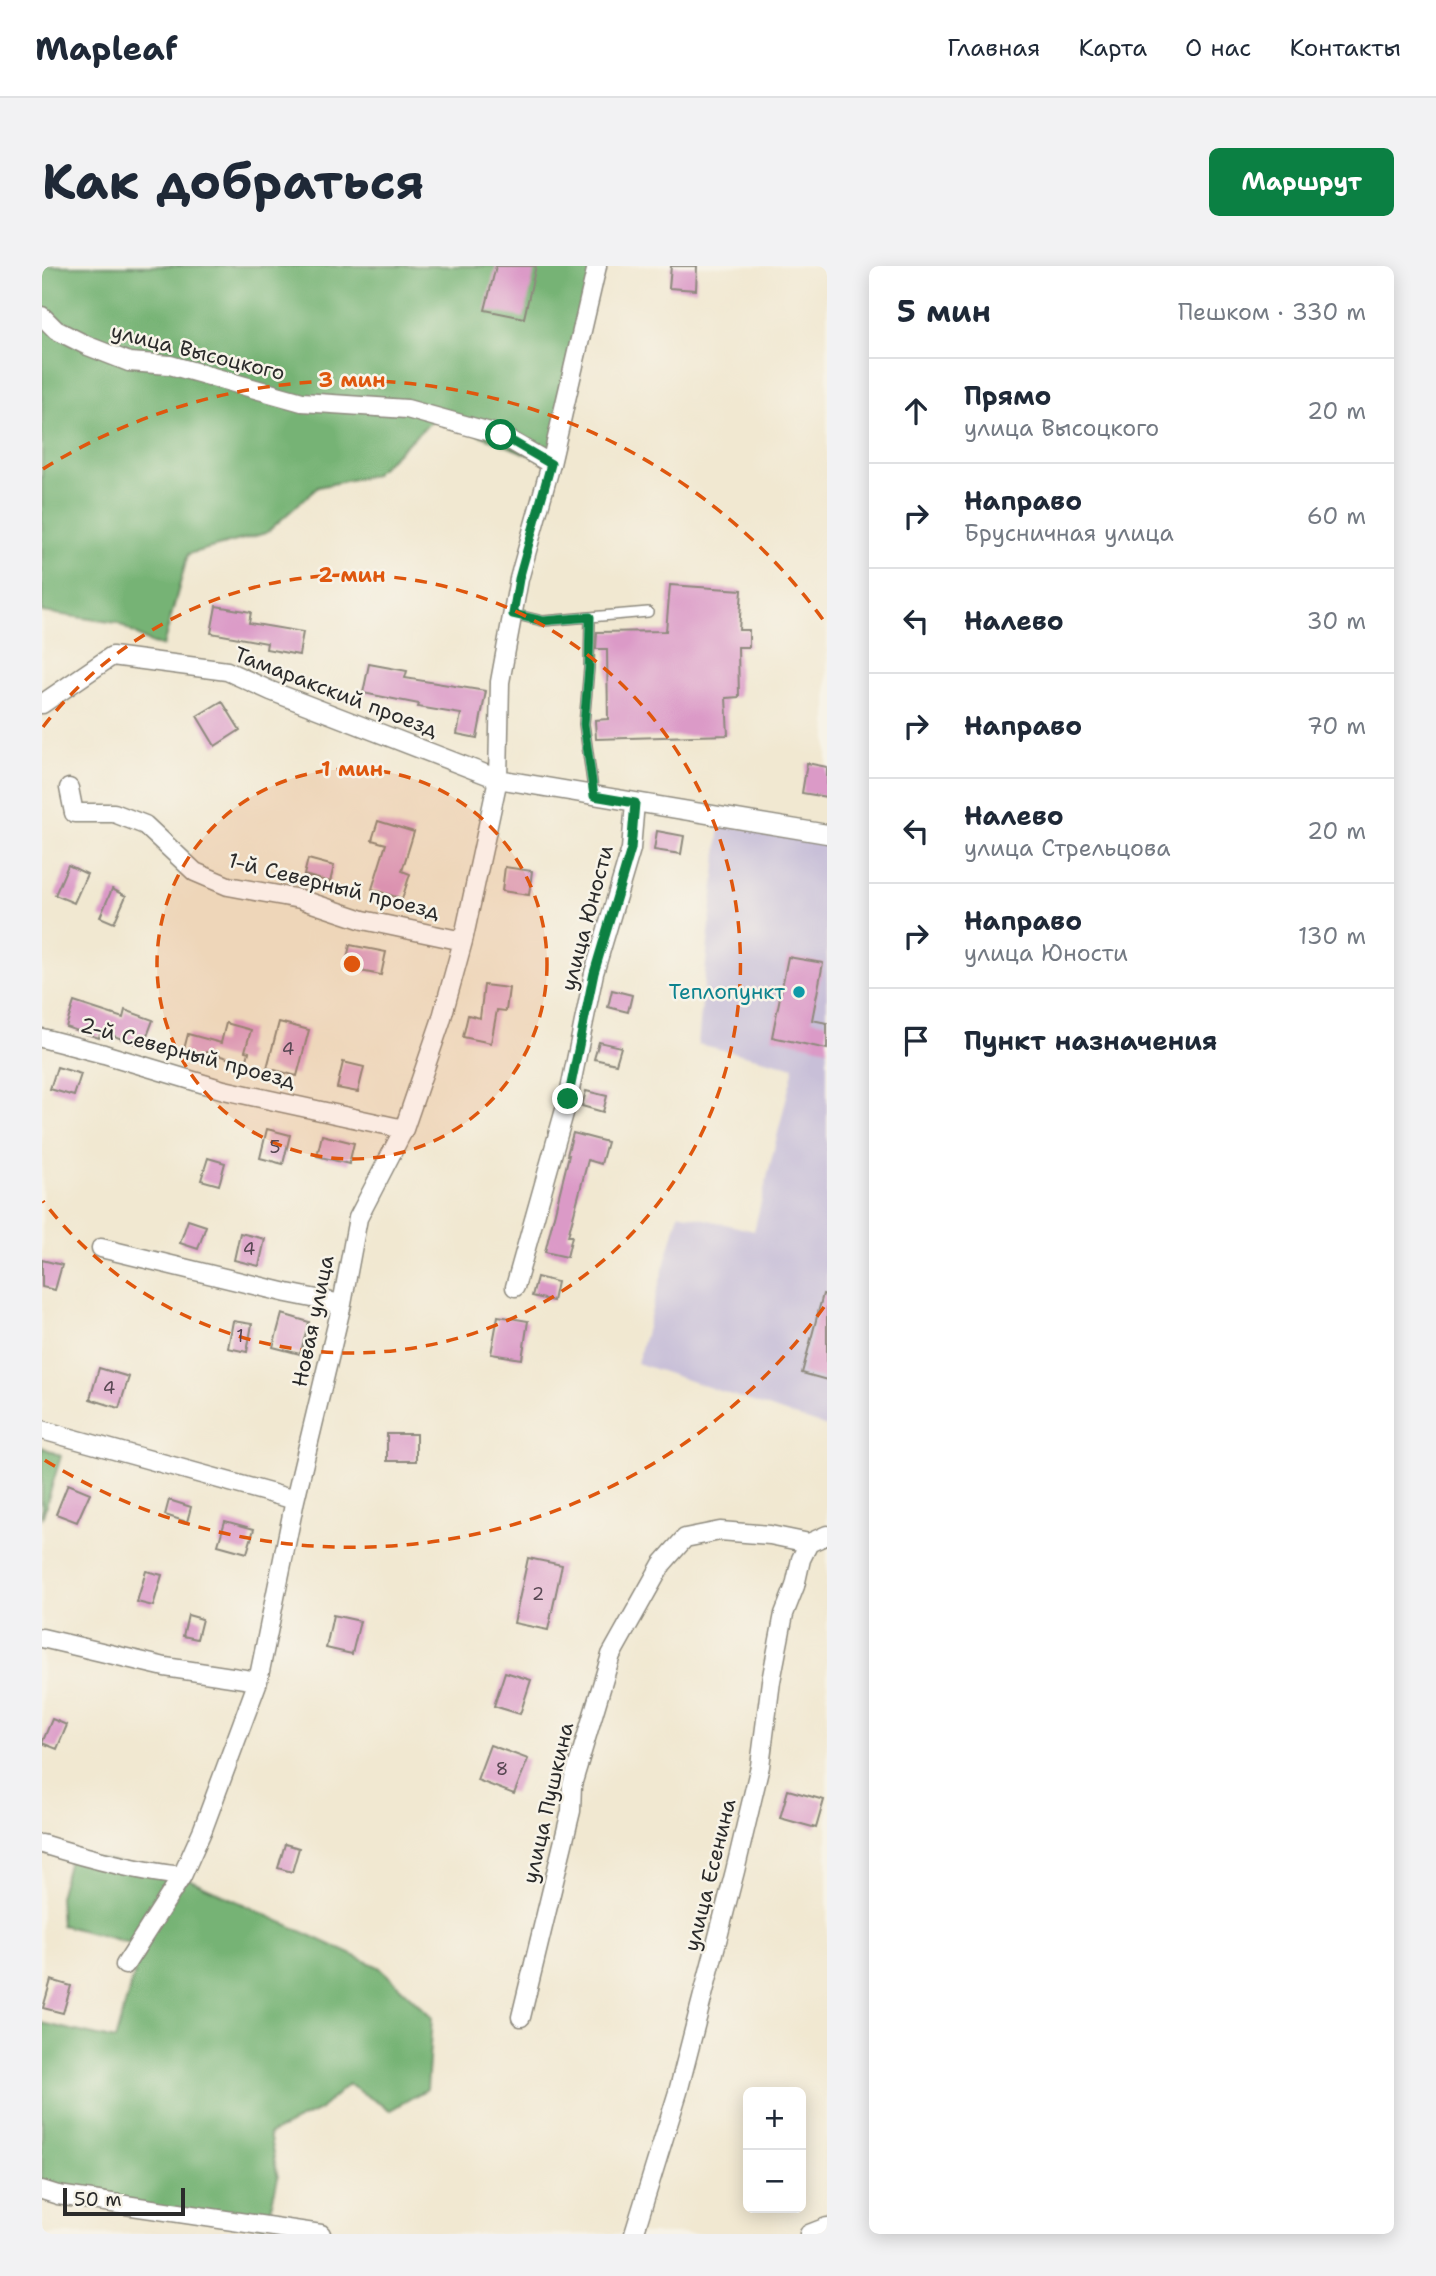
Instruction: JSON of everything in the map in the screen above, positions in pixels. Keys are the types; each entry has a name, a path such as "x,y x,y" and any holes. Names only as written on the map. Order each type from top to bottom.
{"street":[{"name":"Новая улица","path":"125,1965 182,1875 203,1829 258,1681 295,1500 342,1304 358,1217 404,1129 463,941 498,779 500,682 519,579 551,464 597,266"},
{"name":"улица Высоцкого","path":"42,316 56,330 129,362 170,365 302,402 407,409 501,435 551,464"},
{"name":"Тамаракский проезд","path":"42,704 112,656 227,671 284,696 498,779 827,834"},
{"name":"1-й Северный проезд","path":"69,788 74,813 114,813 145,825 195,873 228,886 300,900 363,920 463,941"},
{"name":"улица Юности","path":"514,1287 568,1099 594,973 631,849 635,803"},
{"name":"2-й Северный проезд","path":"42,1038 224,1090 404,1129"},
{"path":"100,1248 342,1304"},
{"path":"42,1430 295,1500"},
{"name":"улица Пушкина","path":"521,2017 571,1811 572,1786 611,1655 662,1563 685,1538 720,1531 770,1535 809,1543"},
{"path":"809,1543 827,1535"},
{"name":"улица Есенина","path":"634,2234 678,2092 712,1963 760,1766 771,1681 784,1614 801,1559 809,1543"},
{"path":"42,1638 165,1667 258,1681"},
{"path":"42,1844 160,1874 182,1875"},
{"path":"42,2190 58,2195 321,2234"},
{"path":"809,2234 827,2227"}],"lane":[{"path":"513,614 543,621 648,612"},
{"path":"590,617 584,724 594,796"}],"shaded area":[{"path":"720,824 827,844 827,1427 637,1363 679,1213 754,1231 794,1067 698,1044"}],"green space":[{"path":"42,266 597,266 551,464 436,417 373,475 318,487 266,533 188,554 163,646 152,644 117,623 42,612"},
{"path":"42,1447 61,1456 42,1519"},
{"path":"71,1853 182,1876 379,1967 432,2017 427,2089 390,2110 348,2084 319,2110 269,2134 278,2178 266,2226 42,2190 42,2023 115,2040 142,1946 61,1925 59,1897"}],"building":[{"path":"496,266 536,266 524,318 485,310"},
{"path":"671,266 697,266 696,290 669,288"},
{"path":"670,585 742,590 739,630 749,630 749,647 738,647 739,697 726,698 728,735 596,739 595,720 608,719 607,649 596,649 597,632 666,631"},
{"path":"216,606 251,612 249,623 303,632 299,655 266,649 267,643 211,633"},
{"path":"369,664 407,671 405,678 486,691 477,738 457,734 461,714 418,707 419,704 363,693"},
{"path":"222,701 240,730 215,746 197,716"},
{"path":"807,763 827,767 827,797 802,793"},
{"path":"378,821 414,832 402,871 410,874 402,899 372,889 386,844 372,840"},
{"path":"657,831 684,836 681,854 654,850"},
{"path":"308,859 334,866 330,882 304,875"},
{"path":"68,865 87,874 74,903 55,895"},
{"path":"505,867 532,871 529,895 502,891"},
{"path":"112,889 126,896 114,923 100,917"},
{"path":"350,945 386,952 381,975 345,968"},
{"name":"Теплопункт","path":"788,957 823,963 812,1020 827,1023 827,1049 772,1037"},
{"path":"484,985 509,988 506,1011 497,1010 491,1043 463,1037 468,1015 480,1018"},
{"path":"612,990 632,995 628,1012 608,1007"},
{"path":"74,1002 123,1018 125,1010 153,1020 143,1047 101,1031 99,1038 66,1027"},
{"path":"279,1022 309,1030 297,1076 267,1068"},
{"path":"226,1023 251,1030 245,1051 249,1052 246,1063 206,1052 204,1060 183,1053 188,1034 221,1043"},
{"path":"599,1042 621,1047 616,1064 594,1059"},
{"path":"343,1062 364,1067 358,1092 337,1088"},
{"path":"57,1067 81,1074 74,1096 50,1089"},
{"path":"586,1091 607,1096 603,1112 582,1106"},
{"path":"267,1129 290,1135 283,1164 260,1158"},
{"path":"573,1133 607,1142 601,1164 588,1160 568,1236 572,1236 567,1257 545,1252"},
{"path":"322,1135 354,1143 349,1164 317,1156"},
{"path":"208,1158 225,1163 219,1185 201,1180"},
{"path":"188,1220 206,1226 198,1249 180,1243"},
{"path":"240,1233 265,1239 259,1266 234,1260"},
{"path":"42,1260 62,1265 55,1290 42,1287"},
{"path":"537,1277 557,1282 553,1301 532,1296"},
{"path":"823,1294 827,1295 827,1380 802,1373"},
{"path":"282,1314 309,1322 300,1354 273,1347"},
{"path":"498,1316 528,1321 522,1359 491,1354"},
{"path":"233,1321 252,1324 247,1352 228,1348"},
{"path":"99,1368 129,1377 119,1408 90,1399"},
{"path":"387,1434 416,1434 416,1461 387,1461"},
{"path":"68,1484 90,1493 77,1522 56,1514"},
{"path":"169,1500 191,1507 187,1522 165,1515"},
{"path":"225,1521 254,1529 247,1553 218,1545"},
{"path":"528,1558 562,1565 548,1630 514,1623"},
{"path":"146,1571 162,1575 153,1606 137,1602"},
{"path":"188,1615 202,1619 197,1639 183,1636"},
{"path":"333,1615 360,1621 352,1654 326,1648"},
{"path":"505,1672 531,1680 520,1714 494,1706"},
{"path":"52,1719 67,1725 57,1749 42,1743"},
{"path":"490,1745 528,1759 514,1794 477,1780"},
{"path":"788,1790 824,1800 816,1828 780,1818"},
{"path":"285,1844 299,1848 292,1872 278,1868"},
{"path":"51,1980 71,1986 63,2013 43,2008"}],"place":[{"name":"Теплопункт","path":"799,992"}],"route":[{"path":"501,435 551,464 519,579 513,614 543,621 590,617 584,724 594,796 635,803 631,849 594,973 568,1099"}]}
